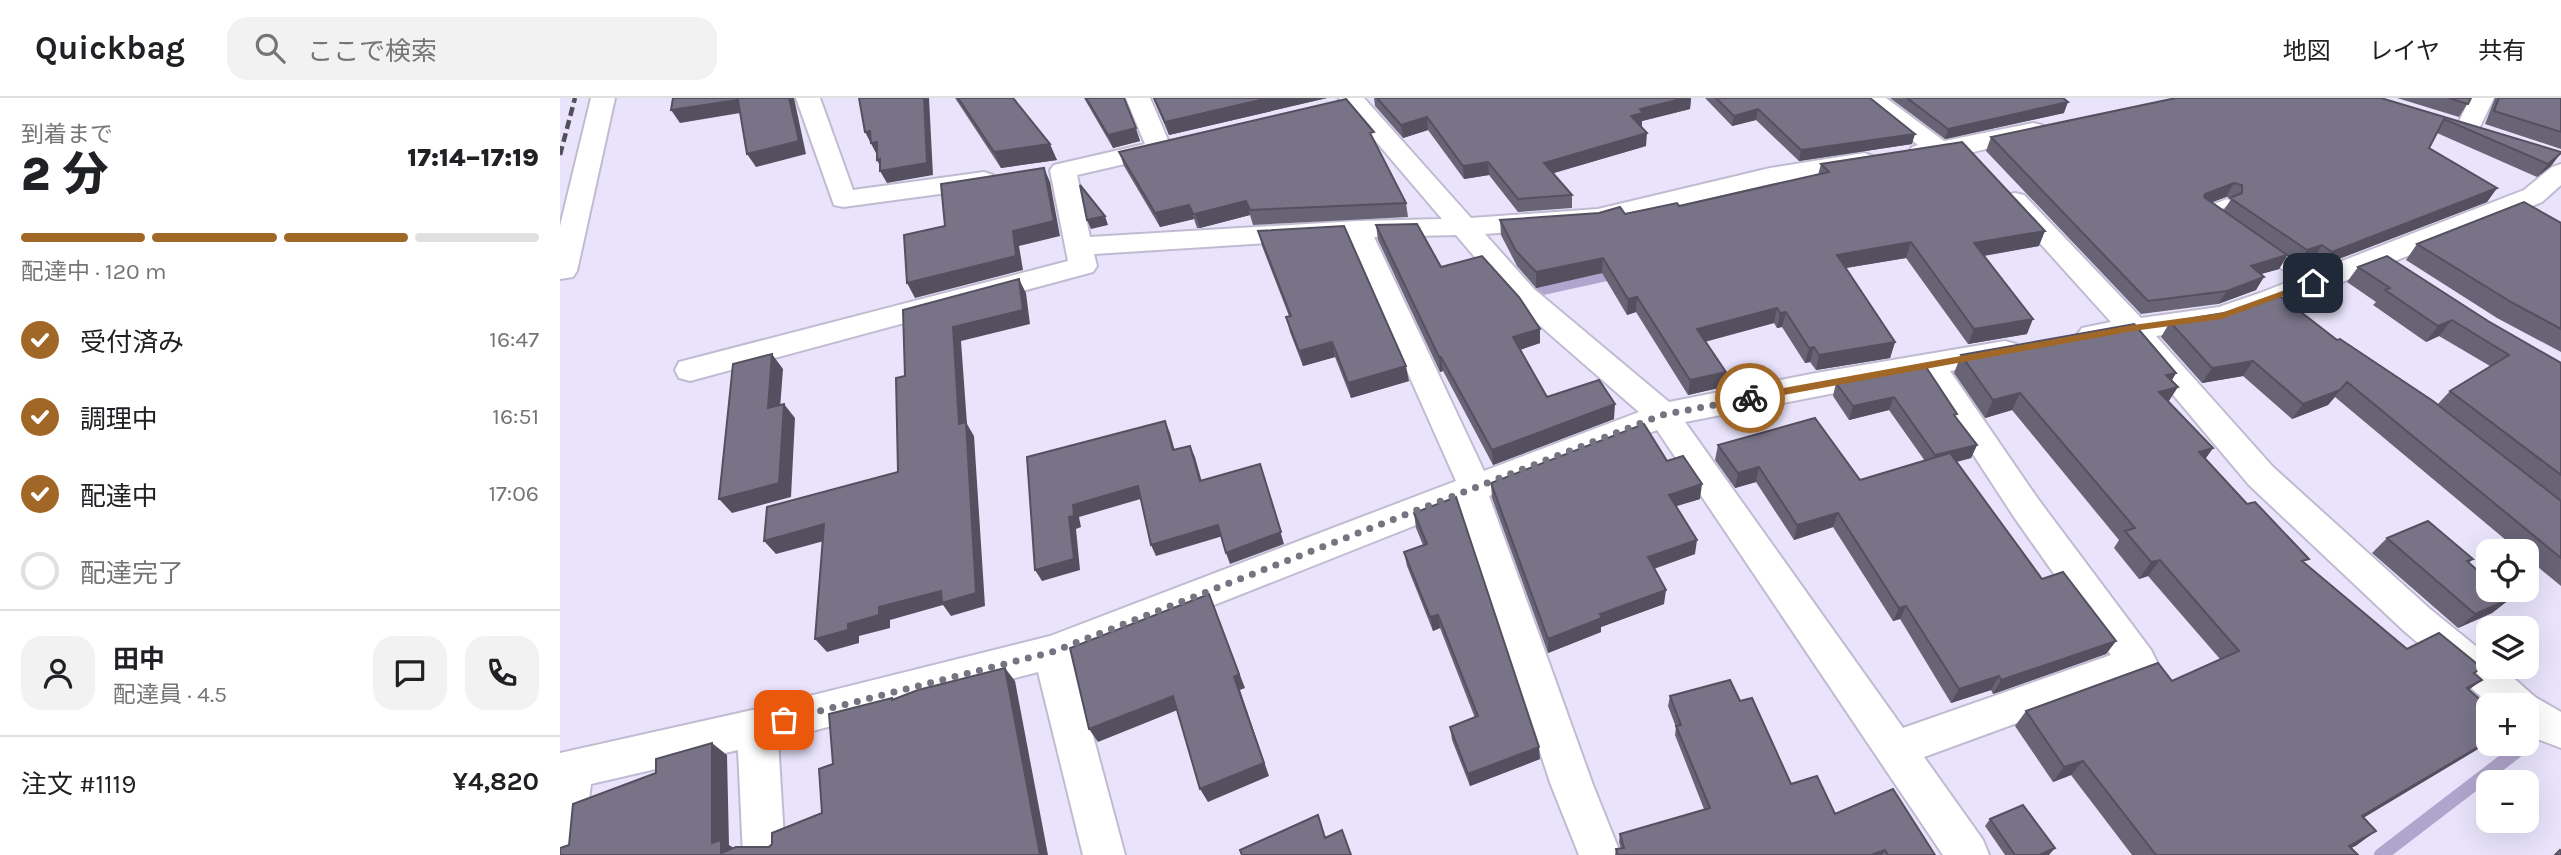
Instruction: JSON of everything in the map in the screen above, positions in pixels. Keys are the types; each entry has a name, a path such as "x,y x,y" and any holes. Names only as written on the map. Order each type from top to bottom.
{"street":[{"path":"563,271 603,98"},
{"path":"808,98 844,199 1008,177"},
{"path":"1138,98 1159,149"},
{"path":"1871,98 1983,166"},
{"path":"2441,122 2479,134 2482,98"},
{"path":"1328,108 1358,99 1524,296 1662,415 1968,855"},
{"path":"1079,246 1357,229 1464,227 1598,217 1770,176 1951,148 2052,125"},
{"path":"1036,173 1063,170 1185,142"},
{"path":"561,855 566,770 757,727 1052,652 1662,415 1816,384 2133,328 2281,307 2313,283 2533,196 2557,162"},
{"path":"690,370 1083,266 1063,170"},
{"path":"2002,186 2133,328 2261,476 2417,620 2505,693"},
{"path":"1357,229 1473,489 1572,785 1600,855"},
{"path":"2378,257 2410,278"},
{"path":"1894,751 2138,662 2026,508 1930,365"},
{"path":"1052,652 1104,855"},
{"path":"2539,721 2561,730"},
{"path":"757,727 764,855"}],"lane":[{"path":"2227,203 2206,210 2228,226"},
{"path":"2250,242 2313,283"}],"building":[{"path":"673,98 789,98 799,141 747,154 738,100 671,110"},
{"path":"859,98 924,98 927,163 880,171 877,142 871,143 870,131 865,132"},
{"path":"958,98 1013,98 1050,144 994,152"},
{"path":"1086,98 1124,98 1136,128 1108,135"},
{"path":"1154,98 1269,98 1165,122"},
{"path":"1377,98 1685,98 1640,109 1643,113 1631,116 1647,133 1544,163 1572,195 1518,199 1488,162 1463,166 1427,117 1401,125"},
{"path":"1716,98 1870,98 1915,134 1801,150 1758,109 1734,116"},
{"path":"1907,98 2063,98 2068,102 1948,129"},
{"path":"2176,98 2381,98 2561,153 2548,164 2444,119 2429,148 2497,188 2332,252 2322,245 2307,250 2230,198 2242,193 2242,185 2234,183 2205,194 2204,197 2287,255 2251,266 2264,277 2227,291 2148,301 1991,137"},
{"path":"2449,98 2471,98 2468,104"},
{"path":"2499,98 2561,98 2561,132 2494,111"},
{"path":"1346,99 1374,132 1370,133 1406,203 1250,210 1246,201 1195,214 1189,205 1155,213 1119,152"},
{"path":"1962,142 2045,231 1974,243 2033,319 1974,329 1911,242 1837,255 1895,342 1819,355 1814,347 1809,348 1786,312 1780,313 1777,308 1697,329 1726,372 1690,380 1637,297 1628,299 1603,258 1536,272 1516,251 1500,220 1599,213 1620,207 1625,214 1677,203 1679,206 1829,172 1821,164"},
{"path":"1044,168 1054,221 1013,231 1016,256 907,283 904,235 945,226 941,184"},
{"path":"1080,185 1105,216 1087,220"},
{"path":"2524,202 2561,223 2561,329 2511,302 2417,244"},
{"path":"1417,224 1441,267 1482,256 1519,297 1540,329 1513,337 1547,397 1599,380 1615,404 1492,450 1439,357 1376,225"},
{"path":"1344,226 1406,366 1348,383 1332,342 1299,351 1286,317 1291,316 1258,231"},
{"path":"2387,256 2488,321 2561,363 2561,475 2450,391 2509,355 2452,320 2438,326 2385,290 2390,288 2358,267"},
{"path":"1019,279 1023,310 953,327 959,424 966,422 976,593 942,603 941,591 879,607 879,615 848,624 848,630 815,639 824,524 764,541 767,507 898,472 896,378 905,376 903,310"},
{"path":"2280,296 2337,340 2340,339 2433,401 2561,501 2561,558 2347,382 2340,390 2303,404 2253,361 2212,368 2170,322 2242,310"},
{"path":"2134,324 2176,373 2166,375 2178,387 2159,392 2213,448 2199,452 2247,504 2255,502 2309,559 2302,561 2407,649 2439,633 2476,663 2476,679 2482,680 2467,688 2476,696 2476,748 2362,816 2376,831 2349,846 2358,855 2156,855 2083,761 2064,767 2026,711 2158,663 2172,681 2239,651 2160,560 2151,562 2125,531 2135,528 2020,393 1993,400 1961,355"},
{"path":"772,354 768,408 784,404 779,483 719,499 733,364"},
{"path":"1926,367 1957,414 1954,415 1977,445 1935,455 1894,397 1853,406 1836,383"},
{"path":"1815,418 1860,480 1950,453 2042,579 2063,572 2116,641 2001,680 1999,676 1959,689 1906,606 1899,608 1838,513 1797,525 1759,467 1738,473 1718,445"},
{"path":"1165,421 1173,450 1190,446 1200,481 1260,464 1281,532 1226,553 1218,525 1151,545 1138,486 1073,505 1074,516 1069,517 1074,559 1035,570 1027,457"},
{"path":"1644,424 1667,461 1683,456 1702,484 1669,495 1697,540 1648,557 1666,590 1600,614 1602,618 1548,639 1491,483"},
{"path":"1456,497 1539,747 1468,774 1450,727 1478,716 1438,615 1430,617 1404,552 1427,544 1414,513"},
{"path":"2428,521 2473,559 2467,561 2476,569 2476,602 2503,602 2475,614 2387,538"},
{"path":"1209,594 1239,674 1234,677 1264,763 1200,789 1173,696 1089,729 1070,648"},
{"path":"1005,668 1040,855 560,855 560,848 569,845 573,804 656,773 656,759 712,743 712,843 721,840 721,853 736,847 769,847 772,844 772,833 822,813 819,769 833,764 829,714 892,700 918,690"},
{"path":"1730,680 1740,701 1752,698 1791,784 1817,776 1835,814 1893,789 1935,855 1888,855 1885,850 1871,855 1618,855 1616,849 1624,848 1620,834 1710,808 1676,726 1681,725 1670,696"},
{"path":"2023,805 2055,848 2039,855 2015,855 1990,819"},
{"path":"1318,815 1325,838 1342,830 1351,855 1242,855 1240,850"}],"waterway":[{"path":"1538,291 1620,273"},
{"path":"2381,855 2510,756"}],"railway":[{"path":"560,155 575,98"}],"way so far":[{"path":"784,720 1052,652 1662,415 1750,398"}],"route":[{"path":"1750,398 2133,328 2222,316 2313,283"}]}
